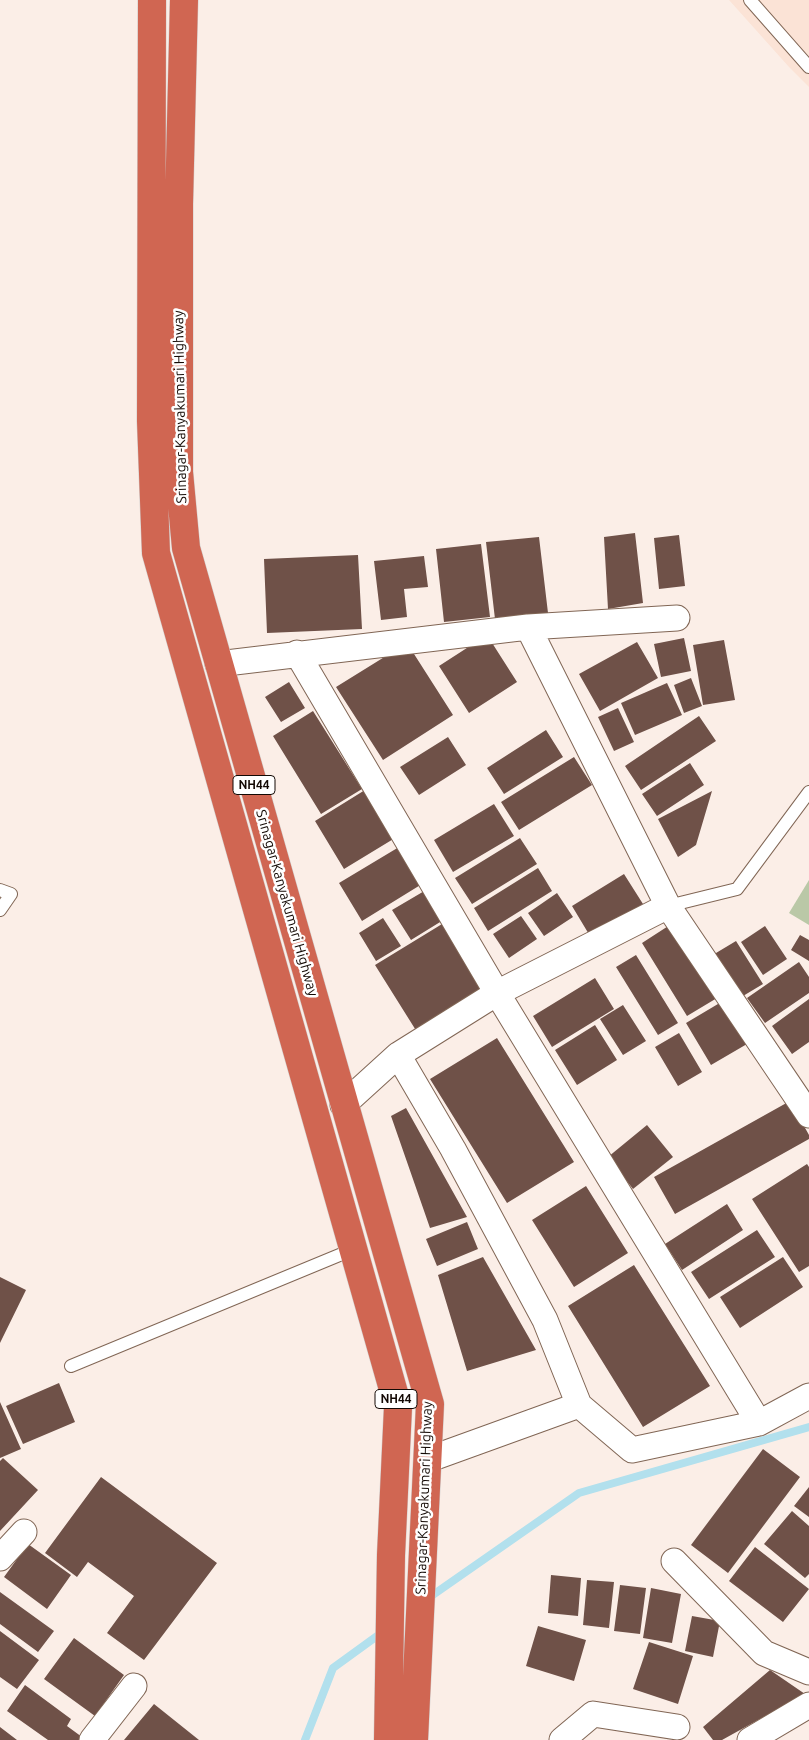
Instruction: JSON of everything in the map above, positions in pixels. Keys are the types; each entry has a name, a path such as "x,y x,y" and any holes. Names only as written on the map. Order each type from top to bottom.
{"highway":[{"name":"Srinagar-Kanyakumari Highway","path":"152,0 151,421 156,553 398,1407 391,1555 388,1740"},
{"name":"Srinagar-Kanyakumari Highway","path":"184,0 178,204 179,472 186,548 262,812 343,1105 430,1404 414,1740"}],"street":[{"path":"218,664 297,653 528,627 677,618"},
{"path":"528,627 668,906 809,1114"},
{"path":"297,653 497,993 759,1423"},
{"path":"343,1105 398,1055 497,993 668,906"},
{"path":"398,1055 454,1149 545,1320 579,1405 632,1450 759,1423 809,1396"},
{"path":"427,1460 579,1405"},
{"path":"0,1558 24,1532"},
{"path":"674,1561 764,1654 809,1672"},
{"path":"92,1740 134,1686"},
{"path":"750,1740 809,1705"},
{"path":"562,1740 593,1714 677,1727"}],"lane":[{"path":"750,0 809,68"},
{"path":"668,906 737,889 809,792"},
{"path":"0,890 11,894 0,910"},
{"path":"70,1366 354,1249"}],"shaded area":[{"path":"729,0 809,0 809,87 789,67"}],"green space":[{"path":"809,880 809,925 789,913"}],"building":[{"path":"635,533 643,603 608,609 604,537"},
{"path":"679,535 685,586 659,589 654,538"},
{"path":"539,537 548,613 495,619 486,542"},
{"path":"481,544 490,617 444,622 436,549"},
{"path":"358,555 362,629 267,633 264,559"},
{"path":"424,556 428,587 404,589 407,617 381,620 374,561"},
{"path":"487,635 517,682 469,713 439,666"},
{"path":"684,638 691,671 661,677 654,644"},
{"path":"724,640 735,700 703,705 693,645"},
{"path":"637,642 658,678 600,711 579,674"},
{"path":"407,643 453,715 383,760 336,687"},
{"path":"691,678 702,706 684,713 674,685"},
{"path":"289,682 305,708 281,722 265,697"},
{"path":"667,683 682,715 635,735 621,703"},
{"path":"618,708 634,742 614,751 598,717"},
{"path":"313,711 362,789 321,814 273,736"},
{"path":"699,716 716,741 641,790 625,766"},
{"path":"546,730 563,757 504,794 487,768"},
{"path":"448,737 466,765 419,795 400,767"},
{"path":"574,757 592,785 519,830 501,802"},
{"path":"690,763 704,785 657,816 642,794"},
{"path":"365,790 395,838 344,869 315,821"},
{"path":"712,791 696,845 678,857 658,819"},
{"path":"494,804 514,836 453,872 434,840"},
{"path":"520,838 537,864 472,904 455,878"},
{"path":"399,847 422,884 362,921 339,883"},
{"path":"538,868 552,891 488,931 474,908"},
{"path":"624,874 643,904 590,936 572,906"},
{"path":"426,890 445,919 411,940 392,910"},
{"path":"557,893 573,917 544,936 528,913"},
{"path":"521,916 537,939 509,958 493,934"},
{"path":"383,918 401,946 376,961 359,933"},
{"path":"447,921 488,987 417,1032 375,965"},
{"path":"676,921 722,995 687,1016 642,943"},
{"path":"765,926 787,959 763,975 741,942"},
{"path":"800,935 809,940 809,961 791,950"},
{"path":"736,941 763,984 738,999 711,956"},
{"path":"636,955 678,1023 658,1035 616,967"},
{"path":"799,962 809,977 809,993 765,1023 747,998"},
{"path":"595,978 614,1009 552,1047 533,1016"},
{"path":"809,999 809,1042 792,1054 772,1026"},
{"path":"723,1001 747,1044 711,1065 686,1023"},
{"path":"623,1005 646,1041 623,1055 600,1019"},
{"path":"595,1025 617,1060 577,1085 555,1050"},
{"path":"679,1033 702,1072 678,1086 655,1047"},
{"path":"497,1038 574,1162 507,1203 430,1079"},
{"path":"790,1101 809,1135 809,1139 675,1214 654,1177"},
{"path":"406,1108 467,1217 430,1228 391,1116"},
{"path":"647,1125 673,1157 633,1189 608,1157"},
{"path":"807,1164 809,1167 809,1266 799,1272 752,1199"},
{"path":"586,1186 628,1253 574,1287 532,1220"},
{"path":"727,1204 743,1230 682,1270 665,1244"},
{"path":"467,1222 478,1249 437,1266 426,1239"},
{"path":"757,1230 775,1257 709,1299 691,1272"},
{"path":"483,1257 536,1350 467,1371 438,1275"},
{"path":"783,1257 803,1287 740,1328 720,1297"},
{"path":"634,1265 710,1386 643,1427 568,1306"},
{"path":"0,1277 26,1290 0,1343"},
{"path":"59,1383 75,1422 23,1444 6,1406"},
{"path":"0,1402 21,1449 0,1458"},
{"path":"763,1449 800,1477 728,1573 691,1545"},
{"path":"3,1458 38,1490 0,1531 0,1461"},
{"path":"101,1477 217,1563 144,1660 107,1633 134,1596 88,1562 77,1577 45,1553"},
{"path":"809,1487 809,1517 794,1506"},
{"path":"792,1511 809,1526 809,1574 805,1578 764,1544"},
{"path":"28,1544 71,1575 47,1609 4,1577"},
{"path":"755,1547 809,1589 783,1622 729,1581"},
{"path":"551,1575 581,1578 578,1616 548,1613"},
{"path":"587,1580 614,1582 609,1628 583,1625"},
{"path":"620,1585 646,1588 640,1634 614,1631"},
{"path":"651,1588 681,1594 672,1643 643,1638"},
{"path":"0,1592 54,1631 38,1652 0,1624"},
{"path":"692,1616 720,1621 713,1657 685,1651"},
{"path":"538,1626 586,1640 574,1681 526,1666"},
{"path":"0,1631 39,1660 17,1689 0,1677"},
{"path":"74,1638 124,1675 95,1716 44,1679"},
{"path":"649,1642 693,1656 678,1704 633,1689"},
{"path":"770,1670 805,1694 722,1740 713,1740 703,1727"},
{"path":"25,1685 71,1719 67,1726 82,1737 80,1740 48,1740 7,1711"},
{"path":"154,1704 199,1740 124,1740"},
{"path":"0,1727 17,1740 0,1740"}],"waterway":[{"path":"427,1599 579,1493 809,1427"},
{"path":"305,1740 333,1668 384,1631"}]}
